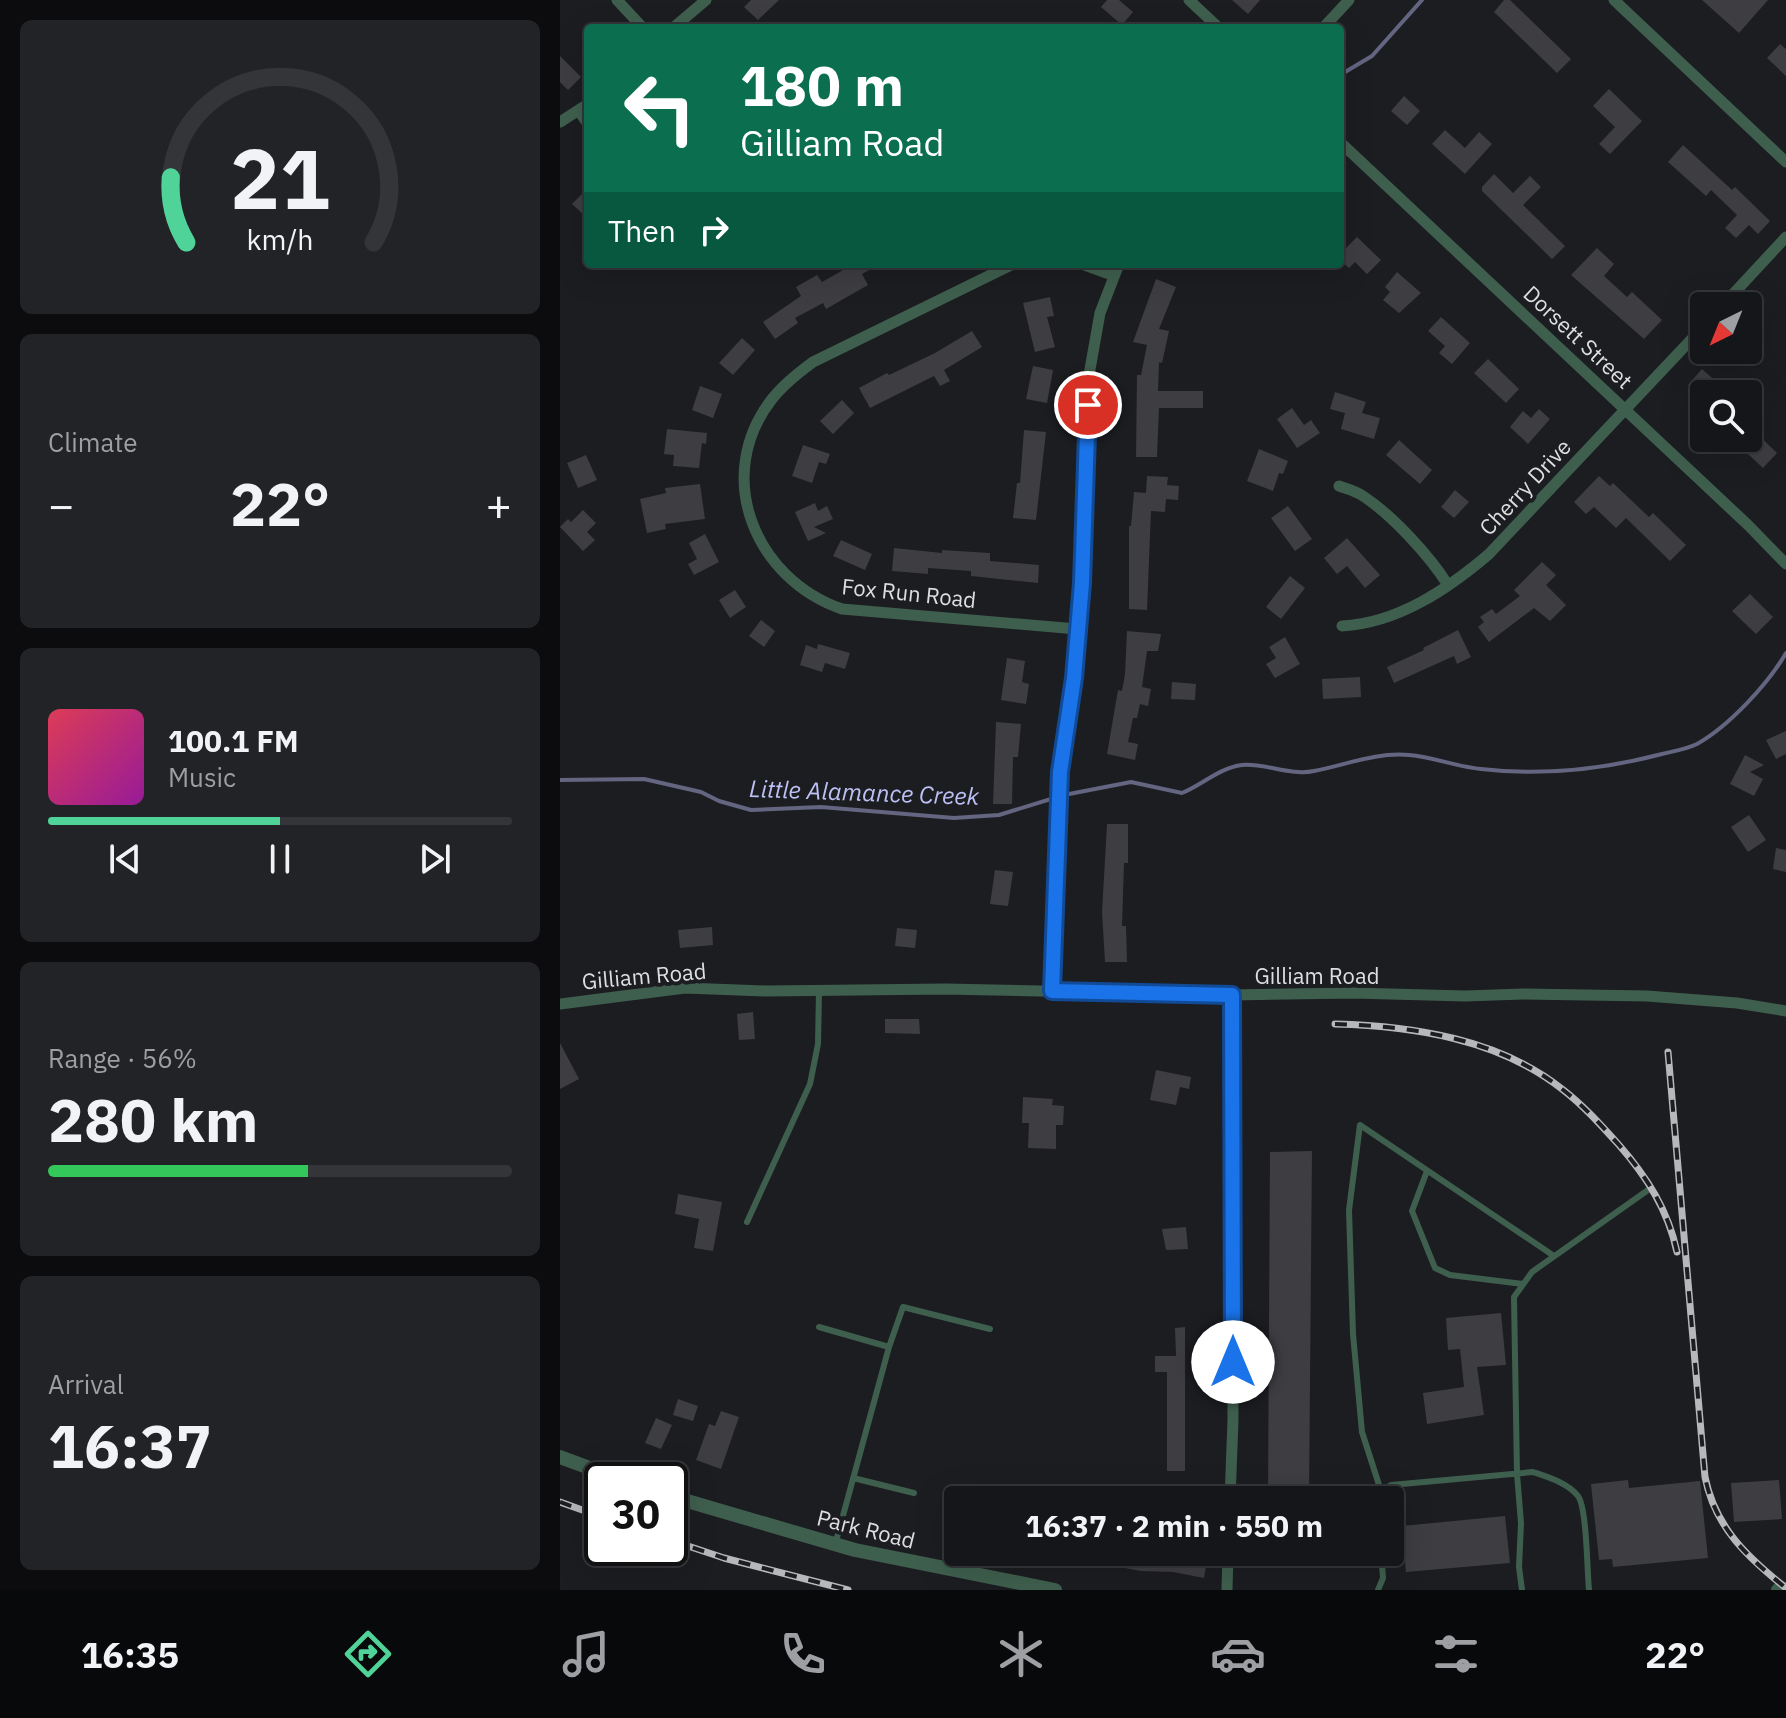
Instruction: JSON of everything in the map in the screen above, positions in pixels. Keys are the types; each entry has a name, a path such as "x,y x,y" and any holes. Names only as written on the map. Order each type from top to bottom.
{"street":[{"path":"617,0 639,24"},
{"path":"678,24 706,0"},
{"path":"1189,0 1215,24"},
{"path":"1327,24 1349,0"},
{"path":"1614,0 1786,162"},
{"path":"560,122 583,108"},
{"name":"Dorsett Street","path":"1344,146 1786,564"},
{"path":"1735,292 1786,237"},
{"name":"Fox Run Road","path":"1005,268 813,362 788,381 772,399 755,428 746,468 745,492 751,519 771,561 800,590 820,602 842,609 1077,629"},
{"path":"1052,991 1060,772 1074,678 1082,583 1089,375 1100,313 1116,270"},
{"name":"Cherry Drive","path":"1342,626 1372,623 1394,615 1428,598 1489,554 1690,341"},
{"path":"1339,486 1361,494 1389,518 1438,569 1448,585"},
{"name":"Gilliam Road","path":"560,1004 685,988 1232,995 1647,996 1737,1003 1786,1011"},
{"path":"1231,1486 1232,995"},
{"path":"560,1457 584,1466"},
{"name":"Park Road","path":"688,1501 835,1545 1055,1590"},
{"path":"1227,1590 1228,1566"},
{"path":"1778,1590 1786,1589"}],"lane":[{"path":"747,1222 810,1084 818,1044 819,990"},
{"path":"1379,1486 1362,1432 1353,1334 1349,1210 1360,1125 1554,1256"},
{"path":"1427,1171 1412,1211 1435,1268 1450,1275 1523,1284"},
{"path":"1522,1590 1514,1297 1532,1272 1648,1190"},
{"path":"835,1545 889,1347 903,1307 990,1329"},
{"path":"819,1327 889,1347"},
{"path":"1389,1486 1533,1472 1554,1479 1579,1497 1583,1505 1589,1590"},
{"path":"853,1478 914,1493"},
{"path":"1378,1590 1383,1578 1382,1566"}],"building":[{"path":"751,0 779,0 758,20 744,7"},
{"path":"1107,0 1119,0 1133,12 1121,24 1101,7"},
{"path":"1232,0 1260,0 1248,14"},
{"path":"1504,0 1510,0 1571,59 1557,73 1494,12"},
{"path":"1702,0 1768,0 1739,33"},
{"path":"1780,44 1786,49 1786,76 1767,58"},
{"path":"560,56 581,77 568,90 560,82"},
{"path":"1609,89 1642,121 1610,154 1599,144 1615,127 1593,106"},
{"path":"1404,96 1420,111 1407,125 1391,111"},
{"path":"1445,130 1465,148 1479,132 1492,144 1465,174 1432,144"},
{"path":"1683,145 1732,190 1735,187 1770,221 1758,234 1749,225 1736,238 1725,228 1737,215 1711,190 1706,196 1668,162"},
{"path":"1494,174 1513,193 1530,176 1541,187 1523,205 1565,246 1552,259 1482,191"},
{"path":"584,192 584,215 572,204"},
{"path":"1357,237 1381,260 1367,274 1355,262 1349,268 1344,264 1344,250"},
{"path":"1597,248 1614,264 1604,276 1627,297 1632,292 1662,320 1644,339 1571,275"},
{"path":"873,268 862,274 868,285 826,309 823,303 795,318 798,323 775,339 763,322 801,296 796,287 817,275 822,282 845,269"},
{"path":"1397,272 1421,293 1399,313 1383,300 1390,292 1385,287"},
{"path":"1156,279 1176,287 1159,329 1169,331 1162,363 1159,362 1158,391 1203,391 1203,408 1159,408 1157,457 1136,457 1137,375 1141,375 1147,345 1133,342"},
{"path":"1050,297 1054,316 1047,317 1055,347 1035,352 1023,303"},
{"path":"1441,317 1470,343 1452,364 1439,353 1445,346 1428,331"},
{"path":"972,331 982,347 944,370 950,381 940,386 934,376 870,408 859,388 935,353"},
{"path":"742,338 755,350 733,375 719,363"},
{"path":"1488,359 1519,389 1506,403 1474,373"},
{"path":"1033,366 1053,370 1047,403 1026,399"},
{"path":"1702,369 1714,380 1692,380"},
{"path":"700,386 722,394 713,418 692,410"},
{"path":"1335,392 1366,402 1362,413 1380,418 1374,439 1341,429 1345,413 1330,409"},
{"path":"842,400 854,413 833,434 820,421"},
{"path":"1292,408 1304,425 1311,420 1320,433 1297,448 1277,419"},
{"path":"1539,409 1550,419 1528,444 1510,427 1523,411 1531,418"},
{"path":"667,429 707,433 706,444 702,443 699,468 673,466 674,455 664,454"},
{"path":"1024,430 1046,432 1036,520 1013,518 1017,483 1020,483"},
{"path":"1762,439 1777,453 1763,468 1746,452 1762,452"},
{"path":"1399,440 1432,470 1420,484 1386,455"},
{"path":"803,445 830,454 826,464 819,462 812,483 792,476"},
{"path":"1259,449 1288,461 1283,474 1279,473 1273,491 1247,481"},
{"path":"586,455 597,480 578,488 567,463"},
{"path":"1147,476 1168,477 1167,485 1179,486 1178,500 1166,499 1165,512 1151,511 1147,610 1129,609 1129,526 1134,492 1146,493"},
{"path":"1599,476 1610,486 1613,483 1649,517 1653,513 1686,545 1670,561 1626,518 1616,528 1594,507 1586,514 1574,502"},
{"path":"700,484 705,519 665,524 666,529 647,533 640,499 666,493 665,488"},
{"path":"1455,490 1469,502 1454,518 1441,507"},
{"path":"815,503 818,511 827,506 833,519 814,527 826,533 808,541 795,512"},
{"path":"1288,506 1312,539 1295,551 1271,518"},
{"path":"583,510 596,523 587,532 595,540 583,551 560,527 568,519 571,522"},
{"path":"705,534 719,562 694,575 688,564 697,559 689,543"},
{"path":"1347,538 1380,575 1365,588 1347,566 1337,574 1324,558"},
{"path":"841,540 872,554 865,570 833,556"},
{"path":"894,548 942,553 942,550 990,553 990,561 1039,565 1038,583 971,576 971,571 928,568 928,574 892,571"},
{"path":"1542,562 1556,575 1546,585 1566,605 1550,621 1534,608 1489,642 1478,627 1484,622 1480,617 1492,609 1496,614 1520,596 1514,590"},
{"path":"1290,576 1305,588 1281,619 1266,607"},
{"path":"735,590 746,607 730,618 719,600"},
{"path":"1750,594 1773,617 1756,634 1732,611"},
{"path":"761,620 775,631 764,647 749,636"},
{"path":"1458,630 1471,657 1457,664 1454,656 1394,683 1387,667"},
{"path":"1127,631 1161,634 1158,651 1147,651 1142,687 1151,689 1148,706 1140,704 1137,718 1133,718 1128,742 1138,744 1135,760 1107,754 1118,690 1122,691 1125,674"},
{"path":"1285,637 1300,664 1275,678 1266,664 1276,658 1269,647"},
{"path":"818,644 850,653 845,669 825,663 822,672 800,665 806,645 817,649"},
{"path":"1007,658 1025,661 1022,682 1029,684 1026,704 1001,700"},
{"path":"1360,677 1361,697 1323,699 1322,679"},
{"path":"1172,682 1196,684 1195,700 1171,699"},
{"path":"996,722 1021,724 1018,757 1013,757 1012,804 993,804"},
{"path":"1786,731 1786,754 1776,759 1766,740"},
{"path":"1745,755 1764,765 1750,772 1763,779 1754,796 1730,784"},
{"path":"1749,815 1766,840 1748,852 1731,827"},
{"path":"1107,824 1128,824 1122,926 1126,926 1127,962 1105,962 1102,912"},
{"path":"1776,848 1786,850 1786,872 1773,869"},
{"path":"995,870 1013,872 1008,906 990,904"},
{"path":"712,927 713,945 680,948 678,930"},
{"path":"897,928 917,930 915,948 895,946"},
{"path":"753,1012 755,1039 739,1040 737,1014"},
{"path":"885,1019 919,1019 920,1034 885,1033"},
{"path":"560,1043 579,1079 560,1089"},
{"path":"1156,1070 1191,1077 1189,1089 1180,1087 1176,1105 1150,1100"},
{"path":"1023,1097 1053,1099 1052,1105 1064,1106 1063,1125 1056,1125 1056,1149 1028,1148 1029,1123 1022,1123"},
{"path":"1312,1151 1309,1486 1268,1486 1270,1152"},
{"path":"678,1194 722,1202 713,1251 694,1248 699,1219 675,1214"},
{"path":"1186,1227 1188,1249 1166,1250 1162,1229"},
{"path":"1501,1313 1506,1365 1477,1367 1484,1415 1427,1424 1423,1393 1464,1387 1460,1349 1448,1350 1446,1318"},
{"path":"1185,1327 1185,1471 1167,1471 1167,1372 1155,1372 1155,1356 1176,1356 1175,1328"},
{"path":"678,1399 698,1406 693,1421 673,1415"},
{"path":"721,1411 739,1417 721,1469 696,1460 709,1424 715,1426"},
{"path":"656,1418 672,1425 661,1449 645,1443"},
{"path":"1628,1480 1629,1488 1700,1481 1708,1558 1613,1567 1612,1559 1599,1560 1591,1484"},
{"path":"1779,1480 1782,1519 1734,1522 1731,1483"},
{"path":"1505,1516 1510,1563 1406,1572 1404,1526"},
{"path":"1114,1566 1206,1566 1204,1578 1173,1572"}],"waterway":[{"path":"1344,73 1372,56 1422,0"},
{"name":"Little Alamance Creek","path":"560,780 644,779 701,792 751,810 821,807 954,818 999,815 1064,795 1131,782 1182,793 1242,765 1305,772 1372,757 1396,755 1504,771 1573,770 1640,759 1697,744 1722,727 1747,703 1786,653"}],"railway":[{"path":"1335,1024 1395,1028 1454,1038 1511,1058 1537,1072 1577,1102 1629,1157 1662,1208 1677,1252"},
{"path":"1668,1052 1705,1477 1716,1511 1735,1540 1758,1565 1786,1588"},
{"path":"560,1502 584,1511"},
{"path":"688,1546 848,1590"}],"route":[{"path":"1088,405 1082,583 1074,678 1060,772 1052,991 1232,995 1233,1362"}]}
